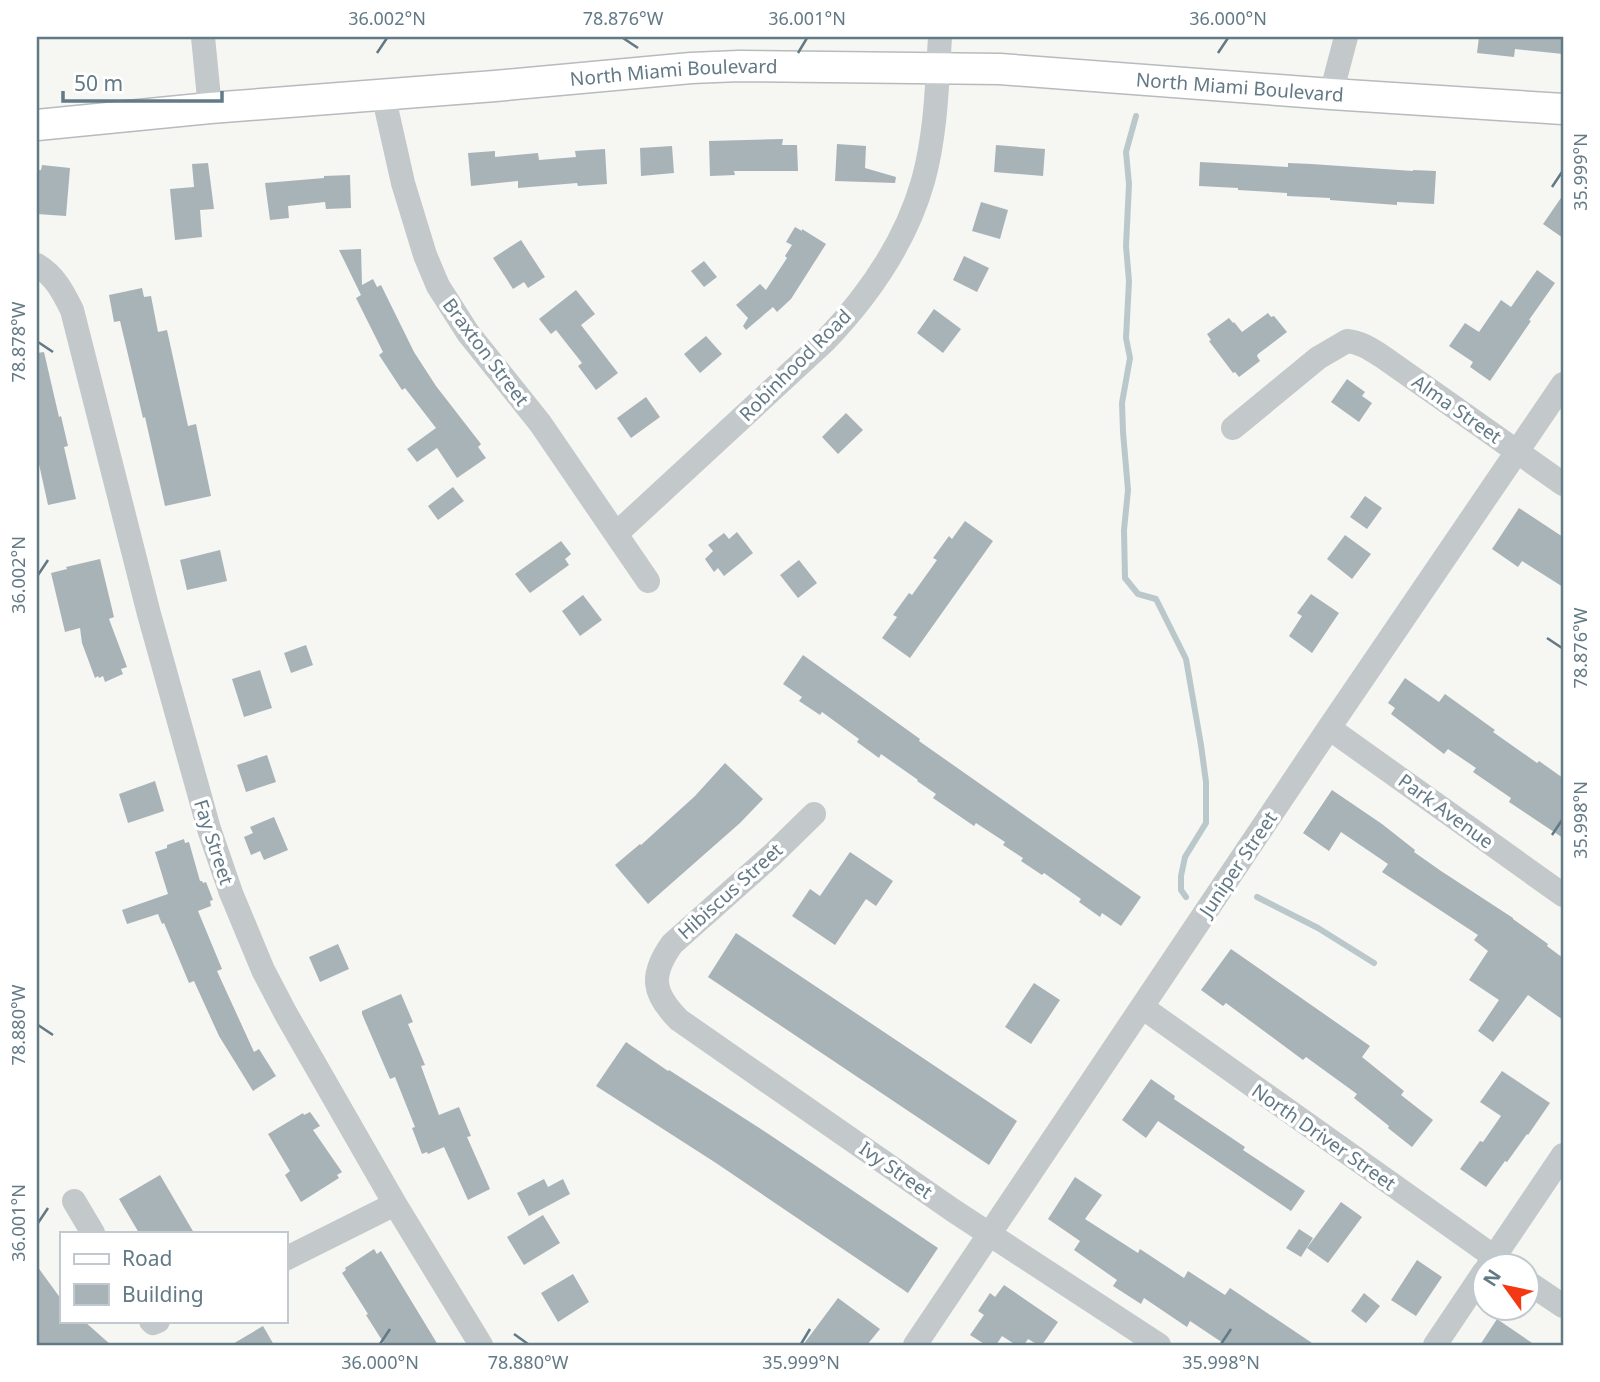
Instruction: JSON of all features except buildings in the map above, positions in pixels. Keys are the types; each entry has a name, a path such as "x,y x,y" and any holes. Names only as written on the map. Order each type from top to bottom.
{"main road":[{"name":"North Miami Boulevard","path":"37,125 209,108 739,66 1000,69 1563,109"}],"street":[{"path":"203,37 209,108"},
{"name":"Robinhood Road","path":"617,534 842,324 895,249 923,181 930,146 940,37"},
{"path":"1331,94 1346,37"},
{"name":"Braxton Street","path":"383,94 402,184 438,286 468,333 540,423 648,581"},
{"name":"Fay Street","path":"37,265 53,277 72,310 149,614 209,830 231,893 263,970 286,1014 395,1204 481,1345"},
{"name":"Alma Street","path":"1233,428 1318,358 1347,341 1363,345 1383,357 1563,484"},
{"name":"Juniper Street","path":"915,1345 1563,384"},
{"name":"Park Avenue","path":"1329,728 1563,895"},
{"name":"Hibiscus Street","path":"657,975 662,958 672,944 814,814"},
{"name":"Ivy Street","path":"657,975 658,991 665,1006 679,1020 989,1234 1159,1345"},
{"name":"North Driver Street","path":"1142,1007 1474,1252"},
{"path":"1502,1252 1563,1155"},
{"path":"74,1201 92,1232"},
{"path":"287,1258 395,1204"},
{"path":"1540,1290 1563,1307"},
{"path":"1435,1345 1470,1297"}],"waterway":[{"path":"1136,116 1126,152 1129,184 1126,338 1130,358 1122,403 1128,490 1124,530 1125,578 1138,594 1156,599 1186,659 1206,782 1206,823 1185,857 1181,876 1181,890 1186,897"},
{"path":"1257,897 1318,928 1374,963"}]}
